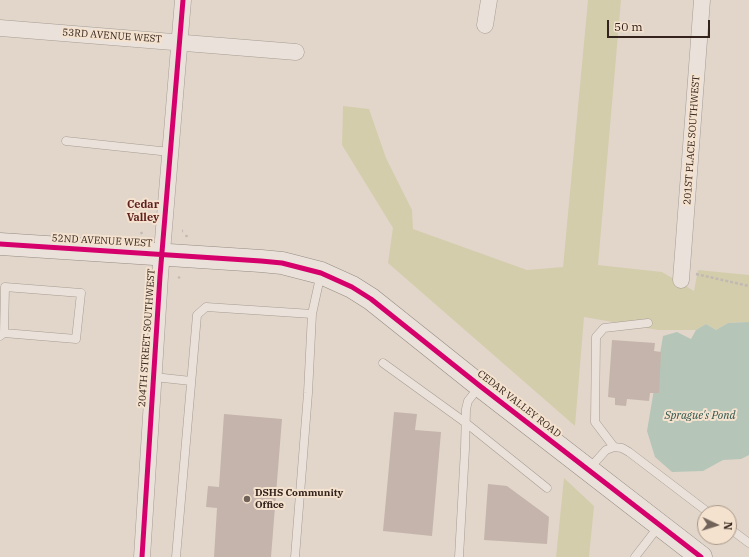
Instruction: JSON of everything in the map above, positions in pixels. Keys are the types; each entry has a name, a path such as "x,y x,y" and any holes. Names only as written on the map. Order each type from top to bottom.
{"street":[{"name":"204TH STREET SOUTHWEST","path":"142,557 162,254 183,0"},
{"path":"484,25 489,0"},
{"name":"201ST PLACE SOUTHWEST","path":"681,275 702,0"},
{"name":"53RD AVENUE WEST","path":"0,28 296,52"},
{"name":"52ND AVENUE WEST","path":"0,244 261,261 282,263 321,273"},
{"name":"CEDAR VALLEY ROAD","path":"321,273 352,287 371,299 480,386 701,557"}],"lane":[{"path":"66,142 170,152"},
{"path":"295,557 308,393 312,314 321,273"},
{"path":"5,287 81,293 76,339 2,335 5,287"},
{"path":"176,557 197,315 206,307 312,314"},
{"path":"614,447 596,422 596,337 604,328 648,324"},
{"path":"383,363 466,423 547,488"},
{"path":"154,377 191,381"},
{"path":"458,557 466,409 468,401 480,386"},
{"path":"588,470 606,450 614,447 622,448 699,505"},
{"path":"635,557 660,525"},
{"path":"737,534 749,543"}],"path":[{"path":"681,275 749,286"}],"shaded area":[{"path":"588,0 621,0 598,265 662,272 694,291 698,270 749,275 749,322 728,323 716,330 706,324 696,330 658,330 584,317 575,426 388,263 393,228 342,145 343,106 369,109 386,158 412,210 413,229 527,270 563,267"},
{"path":"564,478 594,506 589,557 556,557"}],"water":[{"name":"Sprague's Pond","path":"749,322 749,455 741,459 723,460 703,471 672,472 655,457 647,431 663,336 677,332 691,339 696,330 706,324 716,330 728,323"}],"building":[{"path":"612,340 655,343 654,351 661,352 659,393 650,393 649,401 627,399 626,406 615,405 615,398 608,397"},
{"path":"394,412 417,414 415,430 441,432 432,536 383,531"},
{"path":"224,414 282,419 271,557 214,557 217,508 206,507 208,486 219,487"},
{"path":"488,484 507,486 549,517 547,544 484,540"}],"cycle path":[{"path":"142,557 160,276 183,0"},
{"path":"0,244 261,261 282,263 321,273 352,287 371,299 480,386 701,557"}],"place":[{"name":"DSHS Community Office","path":"247,499"}],"district":[{"name":"Cedar Valley","path":"143,211"}]}
